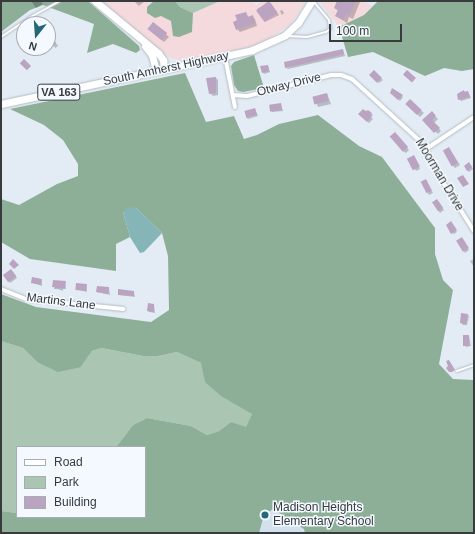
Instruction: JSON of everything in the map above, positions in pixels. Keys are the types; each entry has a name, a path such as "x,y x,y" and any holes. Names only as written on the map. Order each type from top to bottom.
{"main road":[{"path":"94,1 158,53 163,60 164,69"},
{"name":"South Amherst Highway","path":"1,104 225,57 264,46 285,35 298,23 313,1"},
{"path":"139,38 152,55 156,71"}],"street":[{"path":"225,57 235,107"},
{"name":"Otway Drive","path":"233,95 247,96 331,75 346,76"},
{"name":"Moorman Drive","path":"346,76 371,95 416,137 426,149 436,171 474,231"},
{"path":"426,149 474,117"},
{"name":"Martins Lane","path":"1,289 26,299 123,309"}],"lane":[{"path":"1,37 29,18 60,1"},
{"path":"285,35 307,37 330,29 329,20 313,1"},
{"path":"457,371 474,365"}],"shaded area":[{"path":"1,1 88,1 139,46 140,50 136,53 113,44 87,53 94,24 43,5 30,10 22,16 16,16 16,21 1,32"},
{"path":"102,1 154,1 147,7 171,21 173,35 192,32 193,13 220,1 253,1 256,5 262,1 306,1 292,23 266,41 246,48 196,59 179,60 171,58 159,50"},
{"path":"154,1 175,1 180,7 193,13 192,32 179,37 173,36 171,21 161,16 155,18 147,13 147,7"},
{"path":"319,1 363,1 372,6 364,15 339,27"},
{"path":"378,1 474,1 474,69 462,71 444,68 425,76 373,52 348,57 339,27 364,15"},
{"path":"254,55 264,88 243,92 238,91 234,85 231,66 234,62"},
{"path":"185,73 206,122 234,116 244,139 257,135 279,124 318,115 359,146 382,157 435,228 435,254 443,280 453,290 439,364 453,379 473,380 474,382 474,533 305,533 304,529 273,509 264,515 259,533 1,533 1,511 16,513 16,518 146,518 146,446 117,446 133,425 147,418 191,426 207,435 219,431 231,422 246,427 252,414 221,396 205,382 201,363 177,352 158,356 143,356 101,348 92,351 81,367 58,372 37,362 23,348 1,341 1,294 36,307 151,322 169,310 168,256 162,233 136,208 123,212 130,237 116,244 116,271 30,259 1,242 1,199 19,205 57,184 78,176 78,164 63,140 44,125 10,109"},
{"path":"128,207 136,208 162,233 144,252 140,253 130,237 123,212"},
{"name":"Madison Heights Elementary School","path":"269,500 313,533 205,533"}],"green space":[{"path":"175,1 220,1 193,13 180,7"},
{"path":"1,341 23,348 37,362 81,367 92,351 101,348 143,356 158,356 177,352 201,363 242,407 252,414 246,428 231,422 219,431 207,435 191,426 147,418 133,425 117,446 16,446 16,513 1,511"}],"building":[{"path":"269,1 277,12 264,22 256,10"},
{"path":"337,1 356,1 349,16 346,14 343,20 335,16 338,10 334,8"},
{"path":"246,12 248,17 253,15 255,23 236,30 233,22 237,20 235,15"},
{"path":"153,22 167,33 162,40 147,29"},
{"path":"343,49 344,54 285,68 284,62"},
{"path":"24,59 31,66 27,70 20,63"},
{"path":"268,65 269,71 262,73 260,66"},
{"path":"374,70 382,78 377,83 369,75"},
{"path":"407,70 416,78 412,82 403,74"},
{"path":"216,77 216,93 209,94 206,78"},
{"path":"392,88 403,95 398,100 390,93"},
{"path":"464,90 464,92 468,91 470,97 458,100 457,94"},
{"path":"327,93 329,101 314,104 312,97"},
{"path":"410,99 422,110 417,115 405,104"},
{"path":"281,103 282,110 270,112 269,105"},
{"path":"255,108 257,115 246,118 244,111"},
{"path":"363,109 372,113 370,115 372,116 367,122 358,114"},
{"path":"432,111 436,116 432,120 440,128 434,133 422,120"},
{"path":"395,132 408,147 403,152 390,137"},
{"path":"449,147 458,163 452,166 443,150"},
{"path":"414,155 420,167 413,170 407,159"},
{"path":"469,162 472,167 467,171 464,166"},
{"path":"463,175 469,184 463,187 457,178"},
{"path":"426,179 432,191 427,193 421,182"},
{"path":"437,199 443,208 438,211 432,202"},
{"path":"451,221 457,230 451,234 446,225"},
{"path":"462,237 469,248 463,252 456,241"},
{"path":"13,259 19,265 14,269 9,264"},
{"path":"11,269 16,276 8,282 3,275"},
{"path":"32,277 42,279 41,285 31,283"},
{"path":"53,280 66,281 65,288 54,289 55,287 52,287"},
{"path":"76,283 87,284 86,291 75,290"},
{"path":"97,286 109,287 108,294 96,292"},
{"path":"118,289 134,291 134,296 118,295"},
{"path":"148,303 154,304 154,312 147,311"},
{"path":"461,313 468,314 466,324 460,323"},
{"path":"463,335 469,335 469,346 463,346"},
{"path":"449,360 455,370 452,372 449,372 446,368 448,366 446,361"}],"place":[{"name":"Madison Heights Elementary School","path":"265,515"}]}
